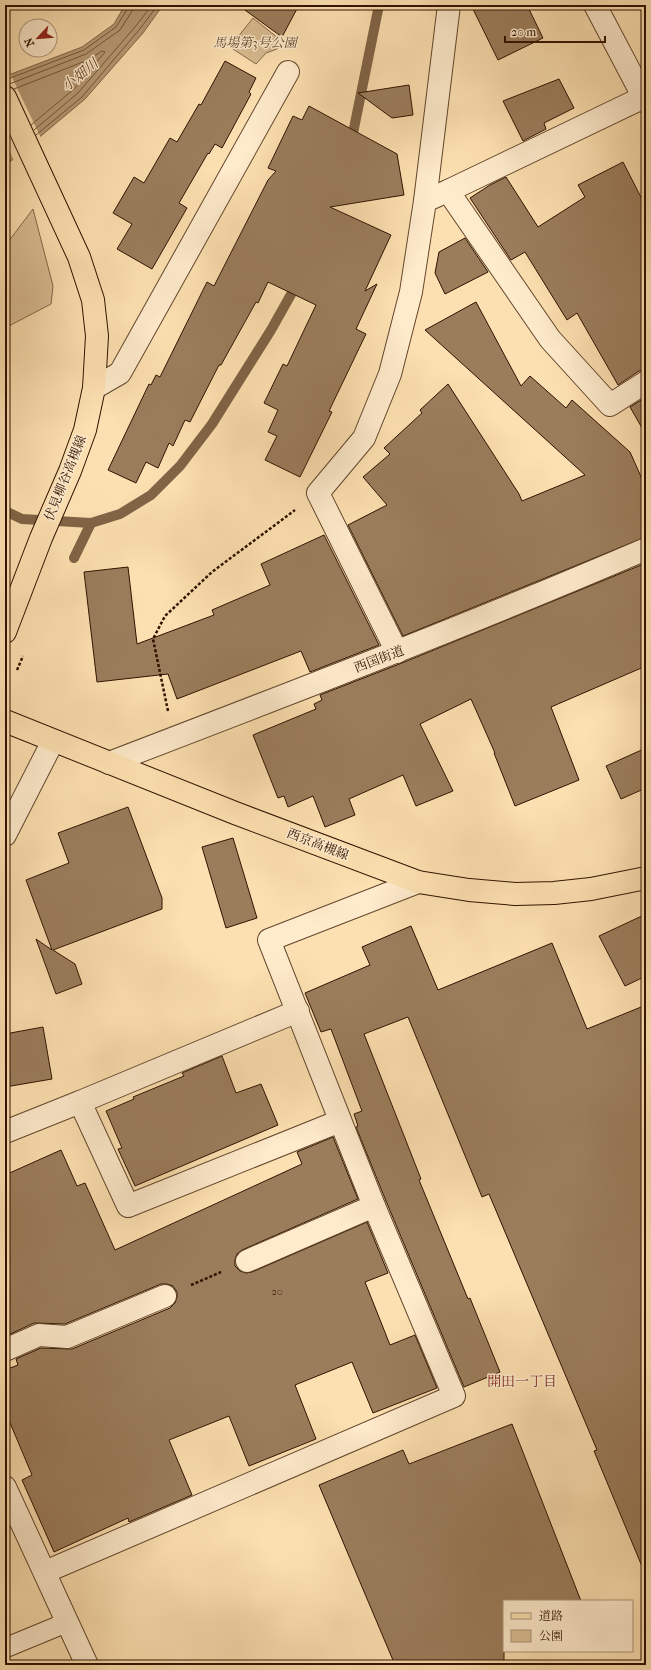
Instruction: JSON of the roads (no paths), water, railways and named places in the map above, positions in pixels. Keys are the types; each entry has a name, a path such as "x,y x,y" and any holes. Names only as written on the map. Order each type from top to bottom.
{"main road":[{"name":"伏見柳谷高槻線","path":"5,97 79,257 93,300 97,336 94,388 84,430 70,472 41,538 5,632"},
{"name":"西京高槻線","path":"5,721 235,812 418,882 469,890 515,894 554,893 590,889 646,878"}],"street":[{"path":"397,652 318,493 364,438 390,374 411,292 425,201 449,5"},
{"path":"425,201 645,99 595,5"},
{"path":"94,388 120,373 288,72"},
{"path":"448,191 550,339 610,405 646,382"},
{"name":"西国街道","path":"110,763 397,652 544,593 646,549"},
{"path":"5,835 53,741"},
{"path":"45,1572 454,1396 374,1206 269,940 418,882"},
{"path":"5,1132 298,1011"},
{"path":"80,1102 128,1206 340,1121"},
{"path":"247,1261 374,1206"},
{"path":"5,1350 39,1335 67,1337 165,1296"},
{"path":"5,1487 87,1665"}],"lane":[{"path":"5,1648 68,1622"}],"water":[{"name":"小畑川","path":"125,5 163,5 143,33 85,99 5,166 6,76 53,58 58,58 58,56 82,47 114,24"}],"waterway":[{"path":"351,143 379,5"},
{"path":"5,511 22,519 91,523 120,514 151,495 180,466 212,424 271,330 298,282"},
{"path":"74,558 91,523"}],"district":[{"name":"開田一丁目","path":"522,1381"}],"park label":[{"name":"馬場第3号公園","path":"255,42"}]}
